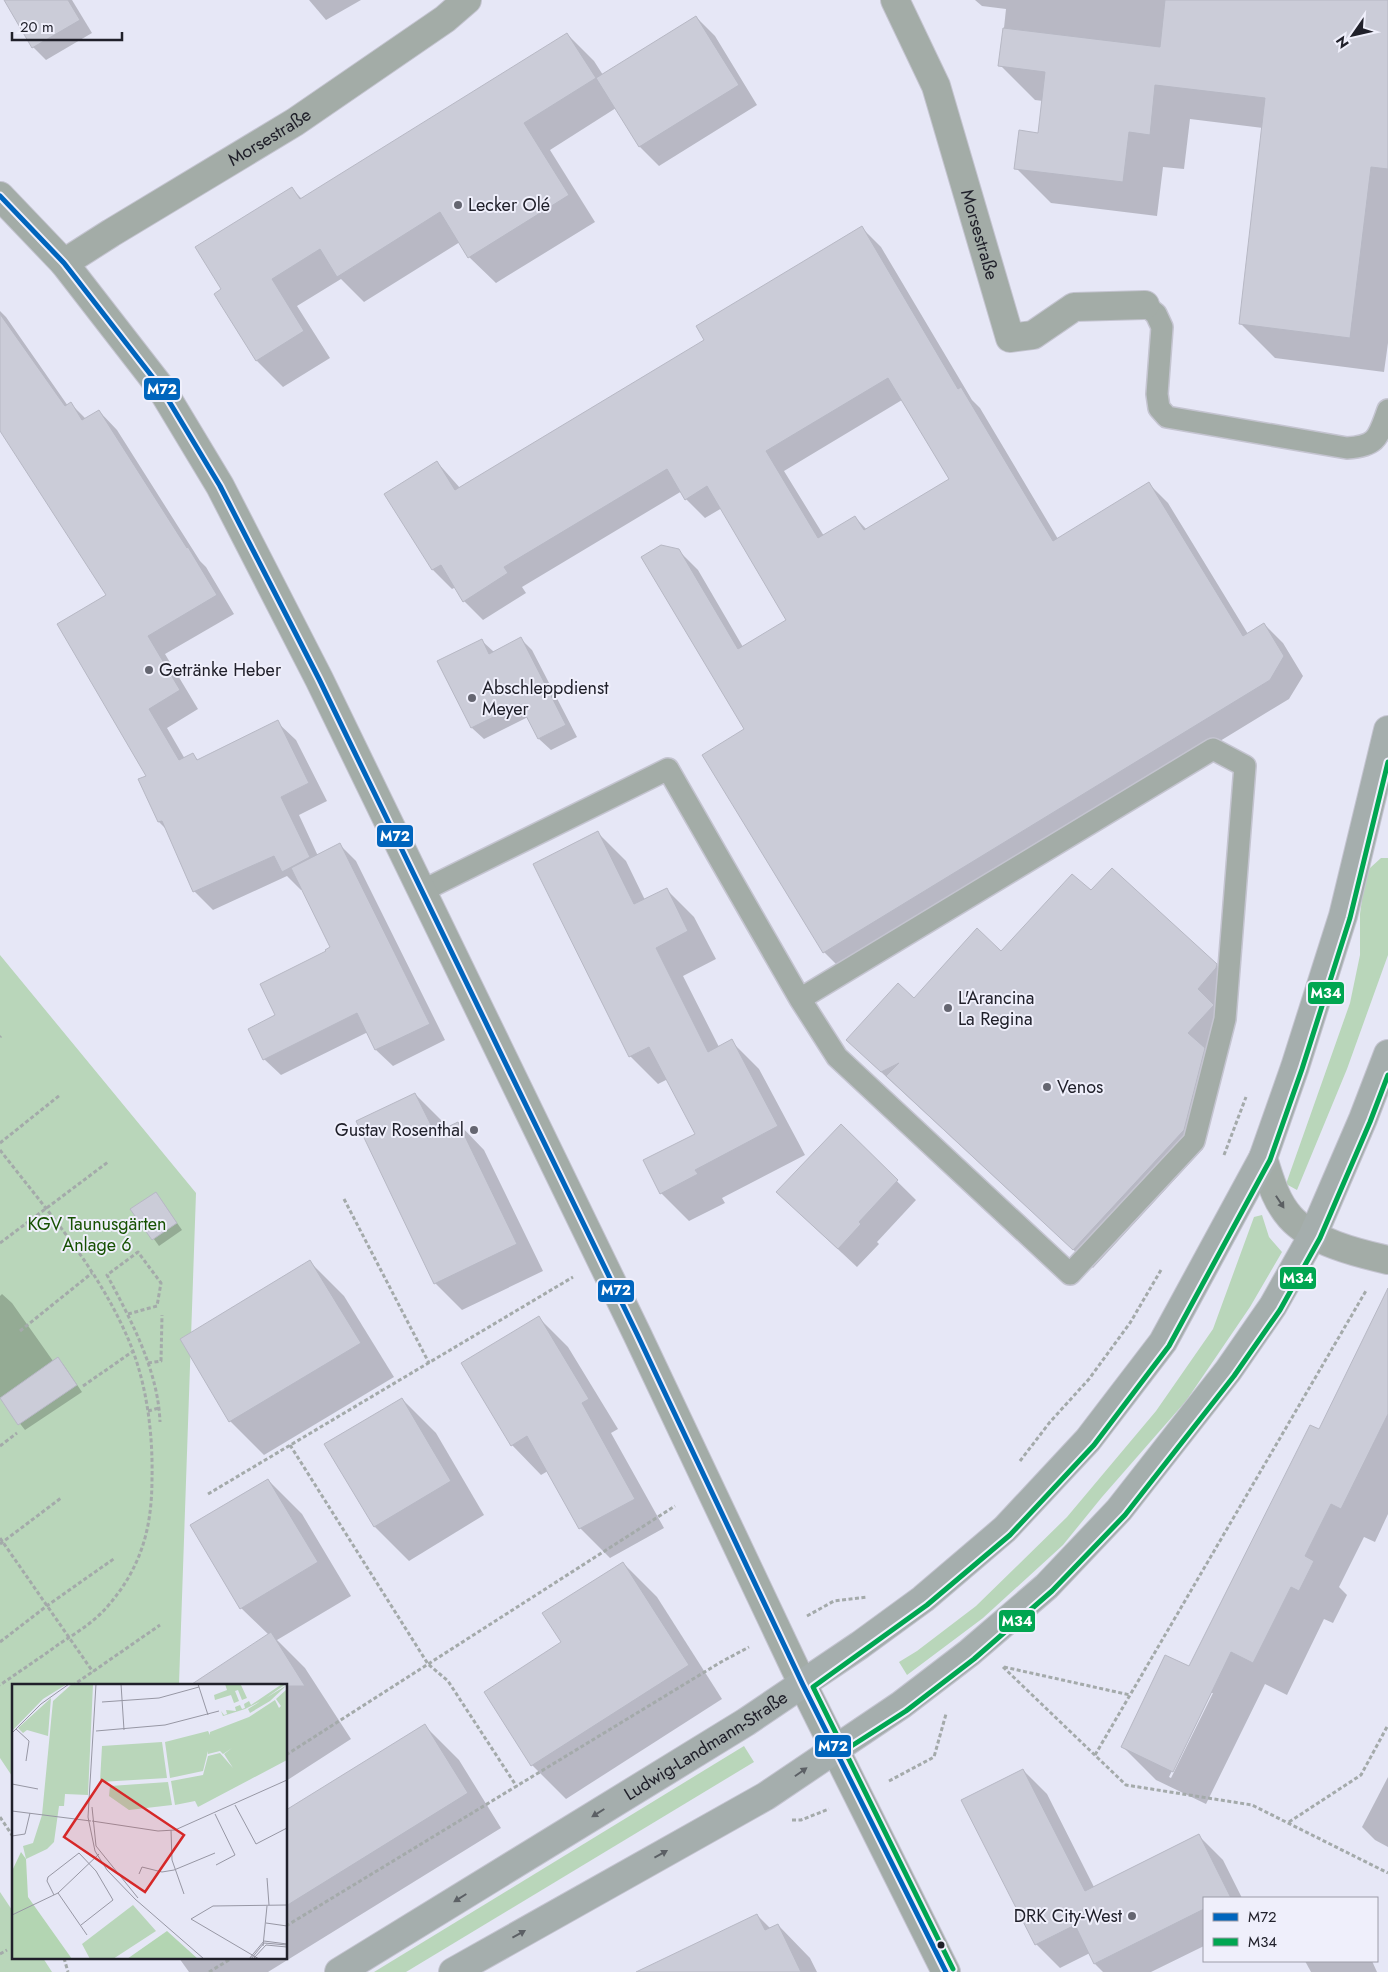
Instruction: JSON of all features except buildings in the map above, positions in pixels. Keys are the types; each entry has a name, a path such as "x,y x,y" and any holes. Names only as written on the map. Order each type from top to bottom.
{"main road":[{"name":"Ludwig-Landmann-Straße","path":"339,1972 803,1685 923,1600 1005,1530 1088,1440 1163,1342 1263,1158 1295,1066 1343,916 1388,730"},
{"path":"1364,832 1379,820 1388,819"},
{"path":"453,1972 766,1796 901,1705 969,1653 1047,1586 1112,1517 1228,1371 1273,1306 1313,1235 1363,1119 1388,1054"},
{"path":"803,1685 946,1972"}],"street":[{"name":"Morsestraße","path":"64,263 110,233 295,122 445,19 467,0"},
{"name":"Morsestraße","path":"895,0 936,86 1010,338 1033,335 1074,307 1145,305"},
{"path":"2,203 64,263 161,388 220,486 319,679 601,1260 803,1685"},
{"path":"1263,1158 1275,1193 1290,1218 1313,1235 1340,1247 1386,1260"}],"lane":[{"path":"1145,305 1156,314 1162,327 1157,394 1159,408 1167,416 1347,448 1367,445 1374,441 1379,434 1388,410"},
{"path":"422,891 668,769 800,999 837,1057 1070,1274 1194,1141 1225,1020 1245,766 1213,749 800,999"}],"path":[{"path":"0,1143 60,1095"},
{"path":"1223,1158 1246,1097"},
{"path":"0,1150 92,1273 127,1335 142,1380 148,1411 153,1463 152,1508 148,1532 129,1578 106,1608 87,1626 0,1685"},
{"path":"0,1243 108,1162"},
{"path":"344,1199 429,1363"},
{"path":"128,1314 157,1306 161,1283 138,1252 107,1275 128,1314 148,1363 159,1408 160,1422"},
{"path":"208,1494 601,1260"},
{"path":"1095,1755 1386,1260"},
{"path":"1014,1469 1050,1422 1089,1379 1130,1323 1166,1262"},
{"path":"20,1331 92,1273"},
{"path":"148,1363 161,1361 162,1315"},
{"path":"83,1386 132,1352"},
{"path":"148,1411 159,1408"},
{"path":"0,1446 17,1433"},
{"path":"290,1445 428,1664 448,1681 517,1787"},
{"path":"1,1543 61,1498"},
{"path":"288,1754 675,1506"},
{"path":"0,1538 1,1543 48,1605 93,1672"},
{"path":"0,1642 48,1605 115,1558"},
{"path":"834,1601 872,1597"},
{"path":"75,1684 160,1625"},
{"path":"288,1925 721,1662"},
{"path":"1130,1695 1002,1667 1126,1784 1252,1805 1388,1873"},
{"path":"1288,1822 1362,1775 1388,1725"},
{"path":"860,1797 934,1757"},
{"path":"0,1817 12,1835"},
{"path":"0,1954 7,1950"},
{"path":"209,1972 229,1960"}],"green space":[{"path":"1381,858 1388,858 1388,955 1347,1069 1297,1190 1286,1184 1350,1003 1360,955 1360,914 1364,884 1370,868"},
{"name":"KGV Taunusgärten Anlage 6","path":"0,955 196,1193 179,1684 12,1684 12,1776 0,1758"},
{"path":"1262,1215 1269,1237 1282,1252 1250,1307 1186,1401 1102,1497 1063,1545 983,1618 907,1675 899,1662 917,1651 976,1606 1067,1517 1156,1411 1213,1329 1254,1217"},
{"path":"744,1746 754,1762 406,1972 374,1972"},
{"path":"0,1892 12,1910 12,1960 44,1960 52,1972 0,1972"}],"transit line":[{"name":"M72","path":"0,196 64,263 161,388 220,486 319,679 637,1334 803,1685 946,1972"},
{"name":"M34","path":"953,1969 813,1687 927,1605 1010,1535 1094,1445 1169,1346 1270,1160 1302,1069 1350,918 1388,762"},
{"name":"M34","path":"839,1754 906,1711 974,1659 1052,1591 1125,1515 1234,1376 1280,1310 1320,1238 1388,1075"}],"place":[{"name":"Lecker Olé","path":"458,205"},
{"name":"Getränke Heber","path":"149,670"},
{"name":"Abschleppdienst Meyer","path":"472,698"},
{"name":"L'Arancina La Regina","path":"948,1008"},
{"name":"Venos","path":"1047,1087"},
{"name":"Gustav Rosenthal","path":"474,1130"},
{"name":"DRK City-West","path":"1132,1916"}]}
